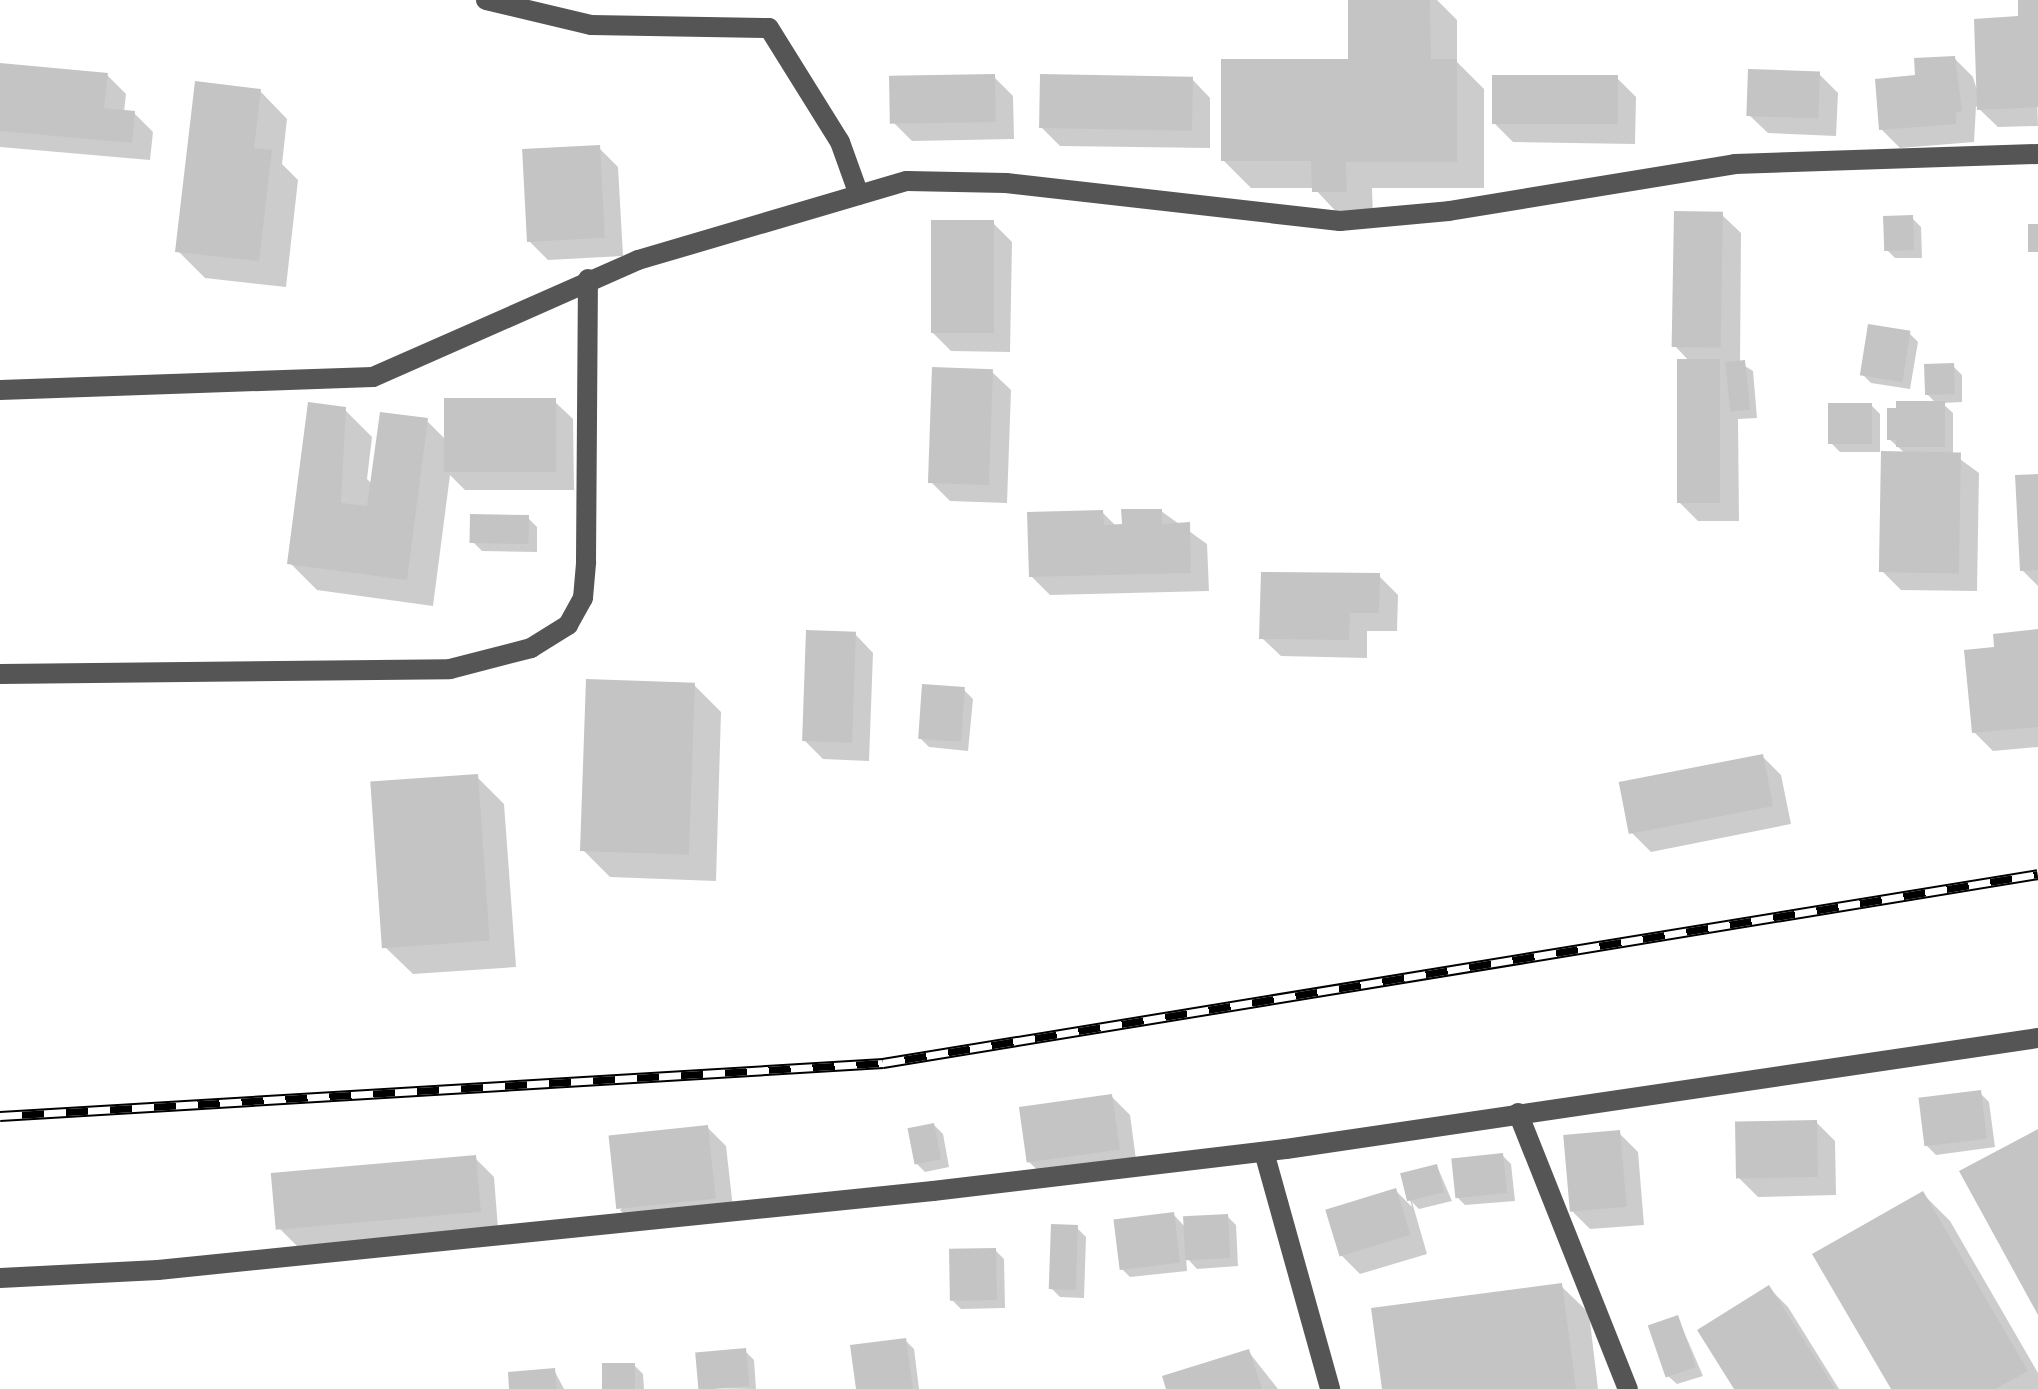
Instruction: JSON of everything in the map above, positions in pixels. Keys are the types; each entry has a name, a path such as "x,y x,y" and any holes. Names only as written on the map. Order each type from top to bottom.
{"street":[{"path":"486,0 591,25 768,28 840,142 859,195"},
{"path":"0,390 373,377 588,279 907,181 1006,183 1340,220 1449,211 1734,164 2038,154"},
{"path":"0,674 450,669 532,648 568,625 583,598 586,562 588,279"},
{"path":"0,1278 158,1270 1264,1152 2038,1038"},
{"path":"1518,1113 1628,1389"},
{"path":"1264,1152 1330,1389"}],"building":[{"path":"1348,0 1430,0 1431,59 1457,59 1457,162 1346,162 1347,192 1312,192 1311,161 1221,161 1221,59 1348,59"},
{"path":"2018,0 2038,0 2038,107 1977,110 1974,19 2018,16"},
{"path":"1955,56 1962,111 1956,112 1956,124 1879,130 1875,79 1915,75 1914,58"},
{"path":"0,63 108,73 104,108 135,111 132,143 0,131"},
{"path":"1748,69 1820,72 1818,118 1746,116"},
{"path":"995,74 996,122 890,124 889,76"},
{"path":"1040,74 1193,77 1192,131 1039,128"},
{"path":"1492,75 1618,75 1618,124 1492,124"},
{"path":"195,81 261,89 254,148 272,150 259,261 175,252"},
{"path":"600,145 605,238 527,242 522,149"},
{"path":"1674,211 1723,212 1721,348 1672,347"},
{"path":"1913,215 1914,250 1884,251 1883,216"},
{"path":"931,220 994,220 994,333 931,333"},
{"path":"2028,224 2038,224 2038,252 2028,252"},
{"path":"1868,324 1910,331 1902,382 1860,375"},
{"path":"1677,359 1720,359 1720,503 1677,503"},
{"path":"1745,360 1750,410 1730,412 1725,362"},
{"path":"1954,363 1955,394 1925,395 1924,364"},
{"path":"932,367 993,369 989,485 928,483"},
{"path":"444,398 556,398 556,472 444,472"},
{"path":"1896,401 1945,401 1945,447 1896,447 1896,440 1887,440 1887,408 1896,408"},
{"path":"308,402 346,407 341,503 367,506 380,412 428,418 407,580 287,564"},
{"path":"1828,403 1872,403 1872,444 1828,444"},
{"path":"1881,451 1961,452 1959,573 1879,572"},
{"path":"2038,474 2038,570 2020,571 2015,475"},
{"path":"1121,509 1162,509 1162,524 1190,522 1191,573 1029,577 1027,512 1103,510 1104,525 1122,524"},
{"path":"470,514 529,515 528,544 469,543"},
{"path":"1261,572 1380,573 1379,613 1350,613 1349,640 1259,639"},
{"path":"2038,629 2038,727 1972,733 1964,650 1994,647 1993,634"},
{"path":"806,630 856,632 852,743 802,741"},
{"path":"586,679 695,683 689,855 580,851"},
{"path":"922,684 965,687 961,742 918,739"},
{"path":"1763,754 1773,806 1629,834 1619,782"},
{"path":"478,774 490,941 382,948 370,782"},
{"path":"1981,1090 1987,1139 1924,1146 1918,1098"},
{"path":"1112,1094 1120,1149 1027,1163 1019,1107"},
{"path":"1817,1120 1818,1177 1736,1178 1735,1121"},
{"path":"934,1123 941,1159 915,1164 907,1128"},
{"path":"708,1125 716,1199 616,1209 609,1135"},
{"path":"2038,1129 2038,1315 1959,1171"},
{"path":"1620,1130 1627,1207 1570,1212 1563,1135"},
{"path":"1503,1153 1507,1193 1455,1198 1451,1158"},
{"path":"476,1155 481,1212 276,1230 271,1173"},
{"path":"1437,1164 1444,1192 1407,1201 1400,1173"},
{"path":"1396,1188 1410,1235 1340,1256 1325,1210"},
{"path":"1923,1191 2028,1371 1995,1389 1891,1389 1812,1254"},
{"path":"1174,1212 1180,1263 1120,1270 1113,1219"},
{"path":"1228,1214 1230,1258 1185,1260 1183,1216"},
{"path":"1051,1224 1078,1225 1076,1290 1049,1289"},
{"path":"996,1248 997,1300 950,1301 949,1249"},
{"path":"1562,1283 1576,1389 1382,1389 1371,1308"},
{"path":"1769,1285 1835,1389 1734,1389 1697,1330"},
{"path":"1678,1315 1696,1367 1666,1377 1648,1325"},
{"path":"906,1338 913,1389 856,1389 850,1345"},
{"path":"746,1348 749,1386 698,1389 695,1352"},
{"path":"1249,1349 1262,1389 1166,1389 1162,1376"},
{"path":"602,1363 635,1363 635,1389 602,1389"},
{"path":"555,1368 557,1389 509,1389 508,1372"}],"railway":[{"path":"0,1116 883,1063 2038,874"}]}
